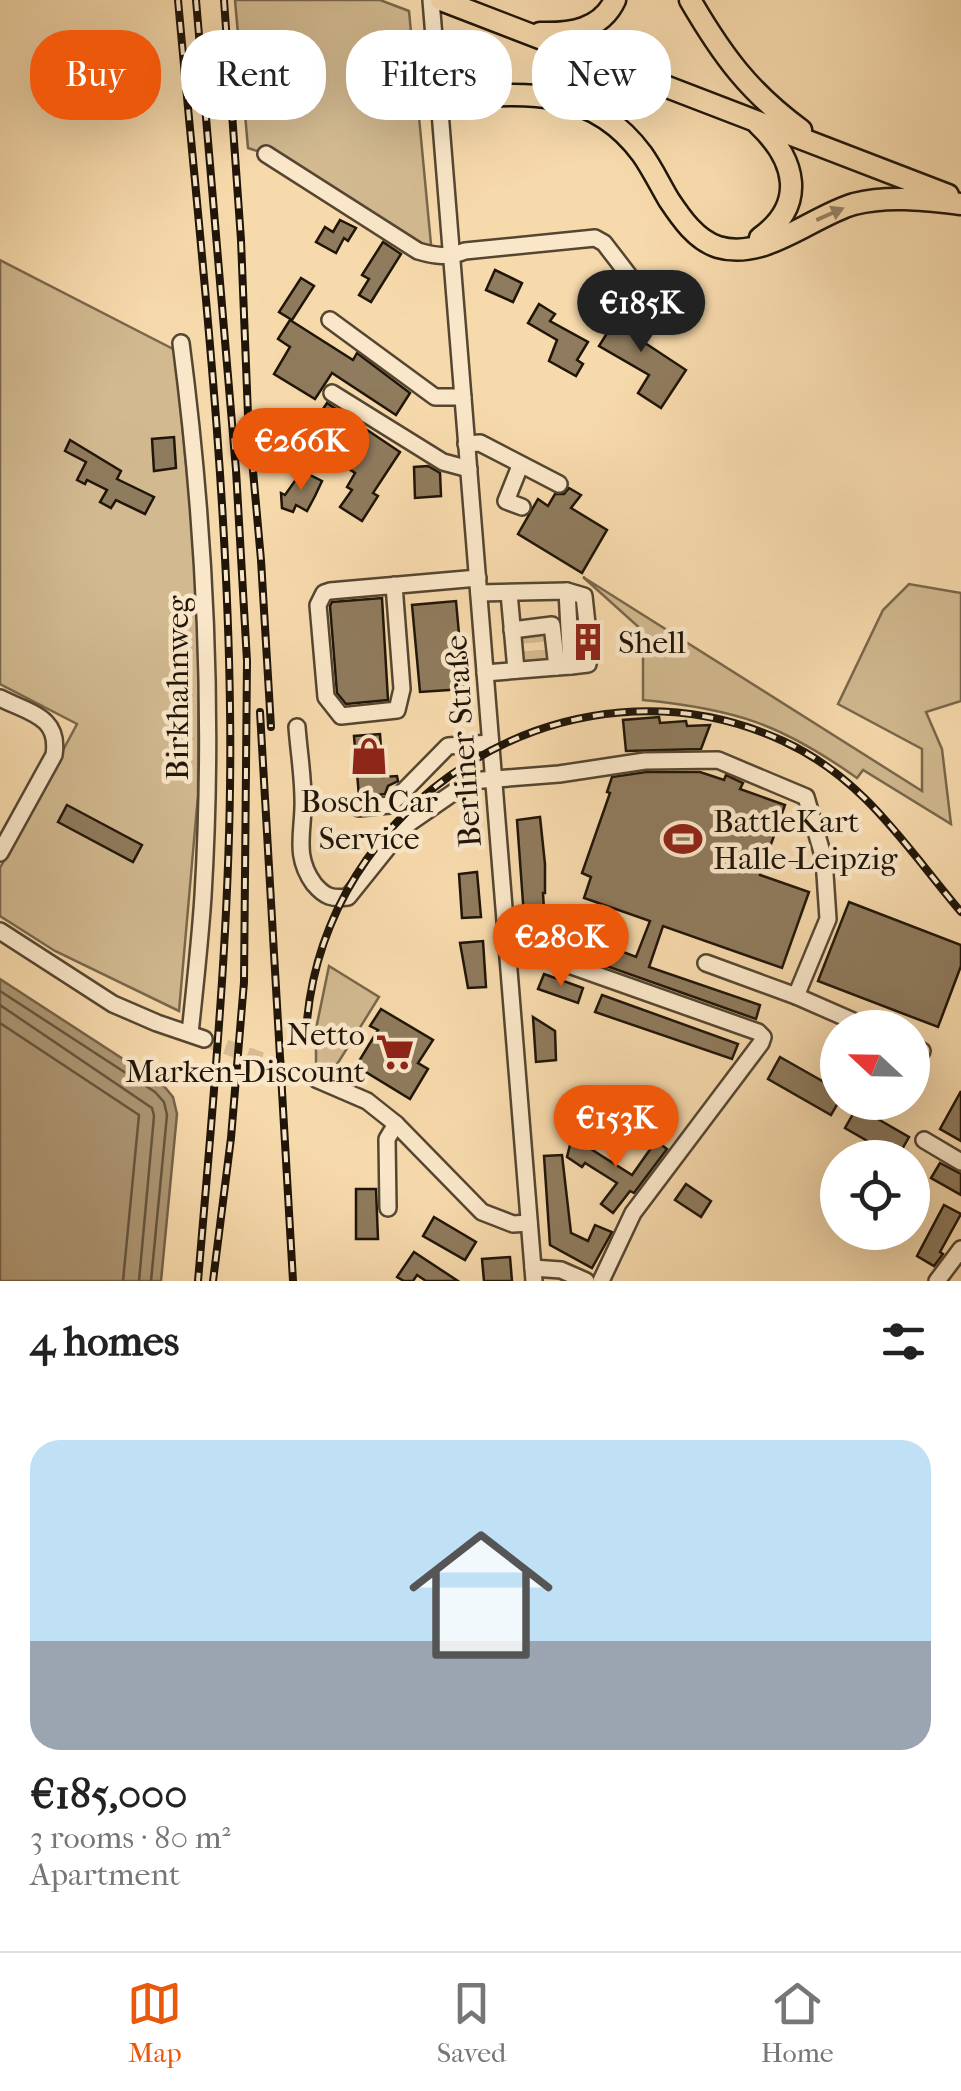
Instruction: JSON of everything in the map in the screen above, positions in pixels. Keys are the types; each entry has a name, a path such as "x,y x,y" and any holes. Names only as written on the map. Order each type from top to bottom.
{"main road":[{"path":"525,32 557,34 583,30 599,20 615,0"},
{"path":"690,0 730,65 748,86 822,146"},
{"path":"449,3 961,202"},
{"path":"512,95 562,98 591,109 620,130 642,154 682,218 700,237 716,246 740,250 768,242 857,204 898,199 961,202"},
{"path":"740,250 779,221 790,200 788,164 753,119"}],"street":[{"name":"Berliner Straße","path":"431,0 433,30"},
{"name":"Berliner Straße","path":"441,120 534,1274"},
{"path":"266,154 418,251 452,256 465,251 595,238 604,242 636,286 674,312"},
{"path":"330,320 435,397 463,397"},
{"name":"Birkhahnweg","path":"0,931 114,1004 157,1024 197,1036 207,703 204,572 181,343"},
{"path":"332,392 443,462 468,468"},
{"path":"466,444 480,443 559,484"},
{"path":"520,466 506,501 522,508"},
{"path":"394,586 402,689 397,710 341,716 326,697 320,598 330,591 394,586 568,591 564,666"},
{"path":"508,592 516,670"},
{"path":"512,630 552,625 564,666"},
{"path":"485,673 564,666"},
{"path":"0,698 50,724 56,738 54,754 0,853"},
{"path":"297,727 303,810 300,855 304,869 321,893 333,899 348,897 405,826 470,780 559,774 645,761 718,760 806,797 824,859 828,919 796,996"},
{"path":"360,808 390,805 448,746 490,743"},
{"path":"559,774 560,792"},
{"path":"507,949 532,952 758,1032 762,1037 762,1043 633,1212 601,1281"},
{"path":"706,963 828,1010"},
{"path":"316,1079 367,1100 396,1124 482,1212 512,1224 529,1222"},
{"path":"388,1208 387,1139 396,1124"},
{"path":"930,1144 961,1162"},
{"path":"936,1281 961,1249"},
{"path":"534,1274 561,1270 586,1281"}],"shaded area":[{"path":"235,0 380,0 409,11 411,30 346,30 346,120 419,120 432,255 266,154 248,148 246,120 326,120 326,30 238,30"},
{"path":"0,260 175,350 199,597 198,795 179,1011 55,951 0,916 0,868 77,724 0,684"},
{"path":"583,577 922,791 922,749 838,704 883,610 909,584 961,593 961,701 926,712 942,749 951,824 863,770 857,778 804,744 756,722 705,708 643,700 643,631"},
{"path":"329,966 379,997 331,1074 316,1066 316,1029"}],"water":[{"path":"0,979 163,1085 173,1097 177,1114 161,1281 0,1281"}],"building":[{"path":"340,220 356,228 348,241 344,238 336,253 316,242 325,227 333,232"},
{"path":"383,242 401,254 371,302 359,295 369,279 362,275"},
{"path":"495,270 522,283 513,302 486,290"},
{"path":"301,278 314,286 292,320 279,312"},
{"path":"539,304 555,314 550,321 588,342 577,360 583,364 576,376 549,361 557,340 528,323"},
{"path":"615,305 654,330 645,343 686,370 661,408 638,393 649,375 599,346 609,330 602,325"},
{"path":"290,320 353,360 357,353 410,393 396,415 332,373 315,399 274,374 290,347 278,339"},
{"path":"327,403 400,452 373,493 378,496 362,521 340,507 352,490 347,487 355,473 303,439"},
{"path":"174,437 176,468 154,471 152,439"},
{"path":"70,440 121,471 117,479 154,497 145,514 116,500 111,508 100,502 107,490 87,480 85,484 77,480 86,462 65,451"},
{"path":"428,466 440,473 441,496 415,498 414,467"},
{"path":"302,471 322,481 307,511 296,505 293,512 282,508 281,493 285,495"},
{"path":"569,488 581,495 571,508 607,530 582,573 518,534 538,499 548,506 555,494 564,494"},
{"path":"382,598 388,700 346,704 337,693 330,606 332,602"},
{"path":"456,601 464,689 420,692 412,605"},
{"path":"659,717 660,723 686,721 687,726 710,725 701,749 626,751 623,720"},
{"name":"Bosch Car Service","path":"380,734 383,777 397,776 398,781 388,786 385,794 359,797 354,736"},
{"name":"BattleKart Halle-Leipzig","path":"646,772 700,772 724,780 726,775 743,783 740,789 785,805 760,875 809,892 782,968 663,926 649,967 760,1005 756,1019 550,946 562,911 583,918 577,934 636,957 650,921 584,898 591,877 582,873 612,777"},
{"path":"67,805 142,845 133,862 58,822"},
{"path":"540,817 546,944 533,939 525,930 517,820"},
{"path":"477,872 481,917 462,918 459,874"},
{"path":"849,902 961,945 961,966 938,1027 930,1024 930,1010 894,1010 818,981"},
{"path":"483,941 486,987 468,988 460,943"},
{"path":"544,974 583,988 578,1003 538,989"},
{"path":"602,995 738,1044 732,1059 595,1012"},
{"name":"Netto Marken-Discount","path":"381,1009 433,1040 418,1063 428,1069 410,1099 356,1066 378,1030 370,1026"},
{"path":"533,1017 555,1031 556,1060 536,1062"},
{"path":"780,1057 820,1080 820,1109 768,1079"},
{"path":"961,1091 961,1141 940,1129"},
{"path":"850,1120 880,1120 909,1137 866,1140 845,1128"},
{"path":"572,1137 632,1175 656,1141 667,1149 634,1193 630,1191 613,1213 601,1204 617,1183 567,1157"},
{"path":"562,1155 571,1233 588,1241 595,1225 612,1232 592,1268 550,1245 544,1156"},
{"path":"940,1163 961,1174 961,1195 931,1178"},
{"path":"686,1184 711,1201 701,1217 675,1200"},
{"path":"356,1189 376,1189 378,1239 356,1239"},
{"path":"944,1205 961,1214 934,1266 917,1256 920,1250 930,1250 930,1231"},
{"path":"434,1217 476,1242 465,1260 423,1236"},
{"path":"414,1252 458,1281 426,1281 417,1275 413,1281 404,1281 397,1277"},
{"path":"510,1257 512,1281 484,1281 482,1259"}],"tunnel":[{"path":"540,627 543,668"},
{"path":"528,628 532,669"},
{"path":"204,1039 316,1079"}],"railway":[{"path":"178,0 218,442 230,708 225,923 198,1281"},
{"path":"196,0 236,470 247,661 244,982 231,1138 213,1281"},
{"path":"224,0 271,727"},
{"path":"260,712 293,1281"},
{"path":"306,1034 321,950 356,876 406,813 469,763 541,729 620,713 702,716 783,741 812,756 882,816 961,912"}],"place":[{"name":"Shell","path":"588,642"},
{"name":"Bosch Car Service","path":"369,756"},
{"name":"BattleKart Halle-Leipzig","path":"683,839"},
{"name":"Netto Marken-Discount","path":"395,1052"}]}
